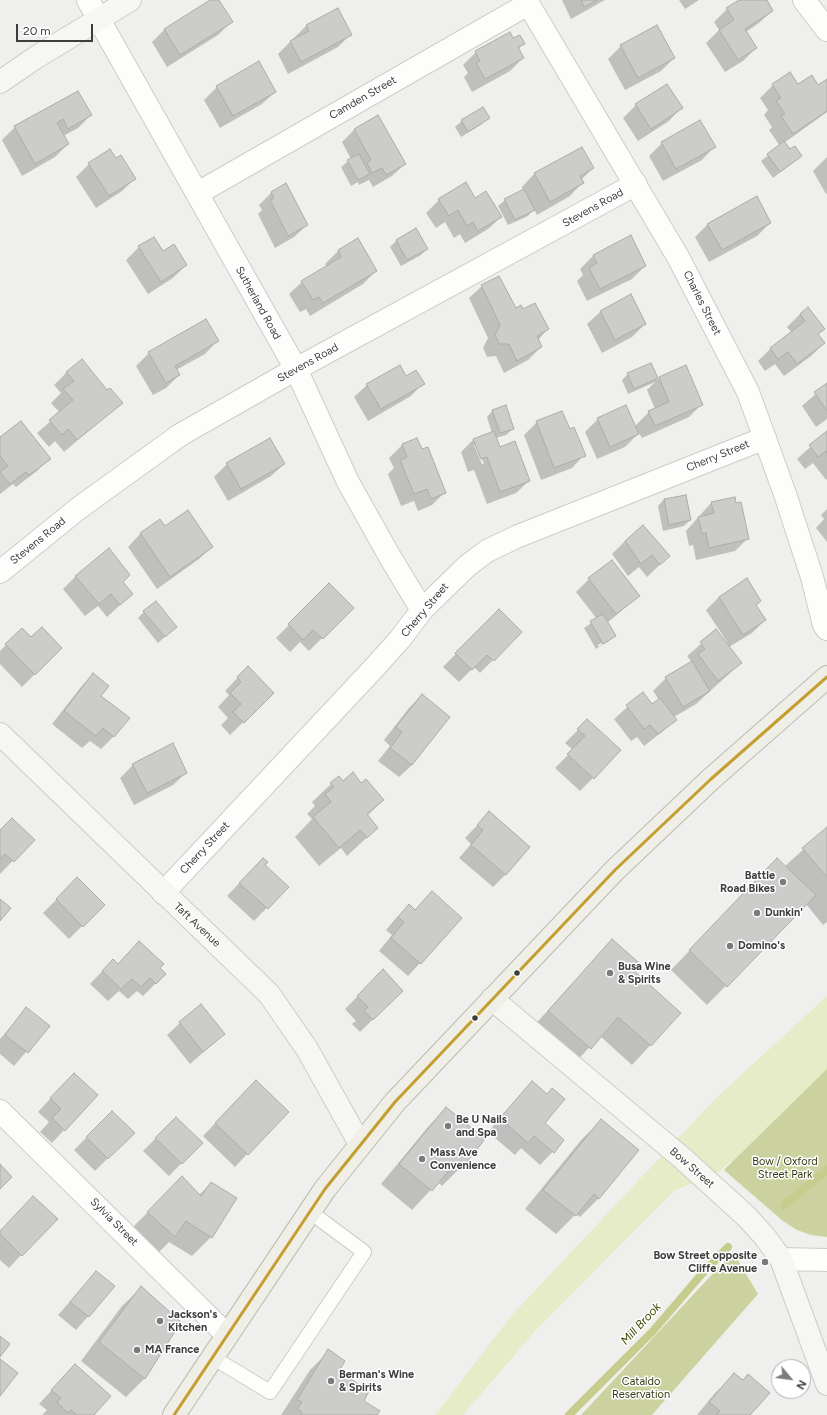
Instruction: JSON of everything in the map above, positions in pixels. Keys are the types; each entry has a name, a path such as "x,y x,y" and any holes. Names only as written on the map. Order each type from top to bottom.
{"main road":[{"path":"174,1415 309,1211 360,1144 395,1102 615,870 711,778 827,677"}],"street":[{"name":"Sutherland Road","path":"88,0 296,369 348,482 422,610"},
{"path":"0,82 35,58 130,0"},
{"path":"804,0 827,30"},
{"name":"Charles Street","path":"527,2 678,257 748,392 786,494 812,577 824,625 827,629"},
{"name":"Camden Street","path":"198,193 527,2"},
{"name":"Stevens Road","path":"0,572 79,508 180,435 296,369 636,184"},
{"name":"Cherry Street","path":"163,893 400,640 422,610 467,566 487,551 508,541 765,438"},
{"name":"Taft Avenue","path":"0,734 269,994 307,1049 360,1144"},
{"name":"Bow Street","path":"492,999 723,1195 766,1237 780,1259 827,1384"},
{"name":"Sylvia Street","path":"0,1111 227,1334"},
{"path":"780,1259 827,1260"}],"lane":[{"path":"212,1357 270,1392 364,1252 309,1211"}],"green space":[{"path":"827,996 827,1237 811,1235 797,1230 783,1221 724,1170 734,1159 720,1171 674,1191 536,1330 463,1415 435,1415 512,1315 715,1099"},
{"name":"Bow / Oxford Street Park","path":"827,1069 827,1237 811,1235 797,1230 783,1221 724,1170"},
{"name":"Cataldo Reservation","path":"733,1252 758,1294 652,1415 581,1415"}],"building":[{"path":"210,0 219,0 233,22 180,55 164,29"},
{"path":"581,0 597,0 584,7"},
{"path":"739,0 767,0 773,11 745,29 757,48 738,60 719,30 734,20 726,8"},
{"path":"338,8 352,35 301,62 290,41 309,31 306,25"},
{"path":"657,25 675,58 638,78 620,45"},
{"path":"510,32 513,38 520,35 525,44 518,47 524,58 485,79 476,63 480,61 475,51"},
{"path":"259,61 276,92 233,116 216,86"},
{"path":"790,72 798,84 812,75 818,85 827,79 827,111 793,134 781,116 785,114 776,101 781,98 772,84"},
{"path":"667,84 683,108 651,129 635,104"},
{"path":"78,91 92,115 68,129 63,119 57,123 69,144 35,164 14,126"},
{"path":"483,107 490,118 468,132 461,120"},
{"path":"378,115 406,164 386,175 382,168 372,173 367,163 371,160 354,129"},
{"path":"700,120 716,147 676,169 661,142"},
{"path":"784,141 790,149 795,146 802,156 780,172 767,154"},
{"path":"582,147 594,168 580,176 584,183 550,202 534,173"},
{"path":"110,149 116,158 121,155 136,179 109,196 88,163"},
{"path":"359,154 370,174 358,180 347,160"},
{"path":"466,182 475,198 486,191 502,217 478,231 473,222 467,226 458,210 449,216 438,199"},
{"path":"286,183 308,225 288,236 270,200 274,198 271,192"},
{"path":"524,189 535,210 515,220 504,199"},
{"path":"757,196 771,223 722,250 707,224"},
{"path":"416,228 428,249 407,260 396,240"},
{"path":"631,235 646,266 600,289 589,268 597,263 593,255"},
{"path":"154,237 163,251 174,244 187,265 161,282 138,246"},
{"path":"358,238 377,271 323,303 319,297 313,300 301,281 341,257 338,250"},
{"path":"499,276 516,308 521,305 523,309 535,303 549,329 537,336 542,347 517,361 509,344 499,344 495,335 500,325 481,285"},
{"path":"631,294 646,324 615,340 600,311"},
{"path":"808,307 825,329 818,334 825,343 797,364 788,352 778,359 770,348 805,321 800,314"},
{"path":"206,319 219,341 175,366 180,375 166,383 148,352"},
{"path":"82,359 107,390 110,388 123,403 77,440 68,429 62,435 49,420 73,400 63,389 74,381 66,372"},
{"path":"651,363 658,378 634,389 627,373"},
{"path":"400,365 406,376 416,370 425,384 381,409 366,384"},
{"path":"686,365 703,405 655,426 648,411 669,402 659,377"},
{"path":"827,383 827,411 814,392"},
{"path":"506,405 514,429 500,433 492,410"},
{"path":"626,405 639,434 610,447 597,418"},
{"path":"562,411 570,429 574,427 586,456 554,468 536,421"},
{"path":"21,421 51,459 29,475 26,472 10,484 0,472 8,466 0,456 0,437"},
{"path":"494,431 500,447 515,441 530,481 500,492 487,457 481,459 473,439"},
{"path":"827,431 827,453 826,451 818,457 809,445"},
{"path":"270,438 285,464 241,489 226,463"},
{"path":"417,438 422,449 428,447 446,493 431,499 427,489 414,494 400,460 407,457 402,444"},
{"path":"686,495 691,520 669,525 664,499"},
{"path":"735,497 736,503 741,502 749,539 709,548 706,533 702,534 698,517 714,513 711,502"},
{"path":"188,510 213,547 170,577 140,533 160,519 165,526"},
{"path":"643,525 670,556 660,565 652,555 641,564 625,541"},
{"path":"109,548 130,575 123,582 133,594 120,605 111,594 99,604 75,576"},
{"path":"612,560 640,596 616,614 588,578"},
{"path":"747,578 761,601 756,605 766,620 743,635 719,597"},
{"path":"329,583 354,608 323,639 313,630 303,640 288,624"},
{"path":"156,601 177,627 165,637 143,611"},
{"path":"499,609 522,632 494,661 487,655 472,670 455,653"},
{"path":"603,614 616,636 603,644 590,621"},
{"path":"42,627 62,648 35,675 5,644 22,628 31,637"},
{"path":"716,629 742,663 718,681 698,654 705,649 700,642"},
{"path":"692,661 710,691 683,707 665,677"},
{"path":"248,666 274,693 244,723 233,712 241,704 230,693 241,682 237,677"},
{"path":"93,673 109,686 101,696 130,718 114,737 103,728 96,736 64,711"},
{"path":"643,692 652,704 660,698 677,720 658,734 650,725 644,729 626,705"},
{"path":"422,694 450,717 412,765 390,748 402,732 396,727"},
{"path":"587,719 621,750 594,779 567,754 585,736 577,729"},
{"path":"173,743 187,773 147,793 132,764"},
{"path":"353,772 361,783 366,779 384,800 367,814 378,828 367,838 360,830 339,848 313,817 331,802 325,794 334,787 330,783 339,776 343,781"},
{"path":"489,811 530,847 506,875 471,845 483,830 477,825"},
{"path":"12,818 35,840 14,862 5,854 0,859 0,830"},
{"path":"827,827 827,877 802,848"},
{"path":"263,858 268,862 265,865 289,887 268,909 239,883"},
{"path":"777,858 816,895 727,987 689,950"},
{"path":"77,877 105,905 83,927 56,899"},
{"path":"432,891 462,918 421,964 391,938 404,922 398,917 409,904 415,910"},
{"path":"0,899 11,908 0,921"},
{"path":"612,939 638,962 632,969 681,1013 651,1046 618,1017 591,1049 548,1011"},
{"path":"139,941 164,964 160,968 166,974 156,984 150,978 141,987 132,979 121,989 102,971 113,959 118,964"},
{"path":"383,969 403,991 373,1020 364,1011 368,1007 357,996"},
{"path":"201,1004 225,1034 203,1052 179,1022"},
{"path":"26,1007 50,1026 28,1053 5,1035"},
{"path":"74,1073 98,1095 65,1131 52,1118 61,1109 50,1098"},
{"path":"256,1080 289,1112 248,1155 215,1123"},
{"path":"532,1081 547,1094 552,1088 565,1099 545,1123 564,1140 554,1153 534,1136 528,1143 500,1118"},
{"path":"446,1107 485,1139 462,1168 455,1163 432,1191 399,1164"},
{"path":"112,1111 135,1133 108,1159 86,1137"},
{"path":"176,1117 203,1143 182,1164 155,1138"},
{"path":"601,1119 639,1150 599,1199 594,1194 576,1216 543,1190"},
{"path":"0,1164 12,1177 0,1189"},
{"path":"182,1176 201,1196 211,1182 237,1198 212,1238 186,1221 175,1237 147,1212"},
{"path":"33,1196 58,1219 22,1256 0,1234 0,1231"},
{"path":"96,1271 115,1286 89,1317 70,1302"},
{"path":"141,1286 181,1322 145,1379 99,1342"},
{"path":"0,1336 10,1344 0,1357"},
{"name":"Berman's Wine & Spirits","path":"328,1349 345,1361 339,1371 369,1391 364,1401 380,1411 377,1415 300,1415 302,1412 297,1409 302,1402 297,1400"},
{"path":"0,1359 18,1373 0,1396"},
{"path":"75,1364 111,1396 94,1415 77,1415 71,1410 68,1413 57,1402 61,1398 51,1390"},
{"path":"734,1373 743,1380 748,1374 770,1393 750,1415 716,1415 720,1411 709,1402"}],"waterway":[{"path":"784,1205 827,1170"},
{"name":"Mill Brook","path":"569,1415 653,1331 700,1276 728,1247"}],"transit line":[{"path":"174,1415 325,1189 395,1102 615,870 711,779 827,677"}],"place":[{"name":"Battle Road Bikes","path":"783,882"},
{"name":"Dunkin'","path":"757,913"},
{"name":"Domino's","path":"730,946"},
{"name":"Busa Wine & Spirits","path":"610,973"},
{"name":"Be U Nails and Spa","path":"448,1126"},
{"name":"Mass Ave Convenience","path":"422,1159"},
{"name":"Bow Street opposite Cliffe Avenue","path":"765,1262"},
{"name":"Jackson's Kitchen","path":"160,1321"},
{"name":"MA France","path":"137,1350"},
{"name":"Berman's Wine & Spirits","path":"331,1381"}]}
